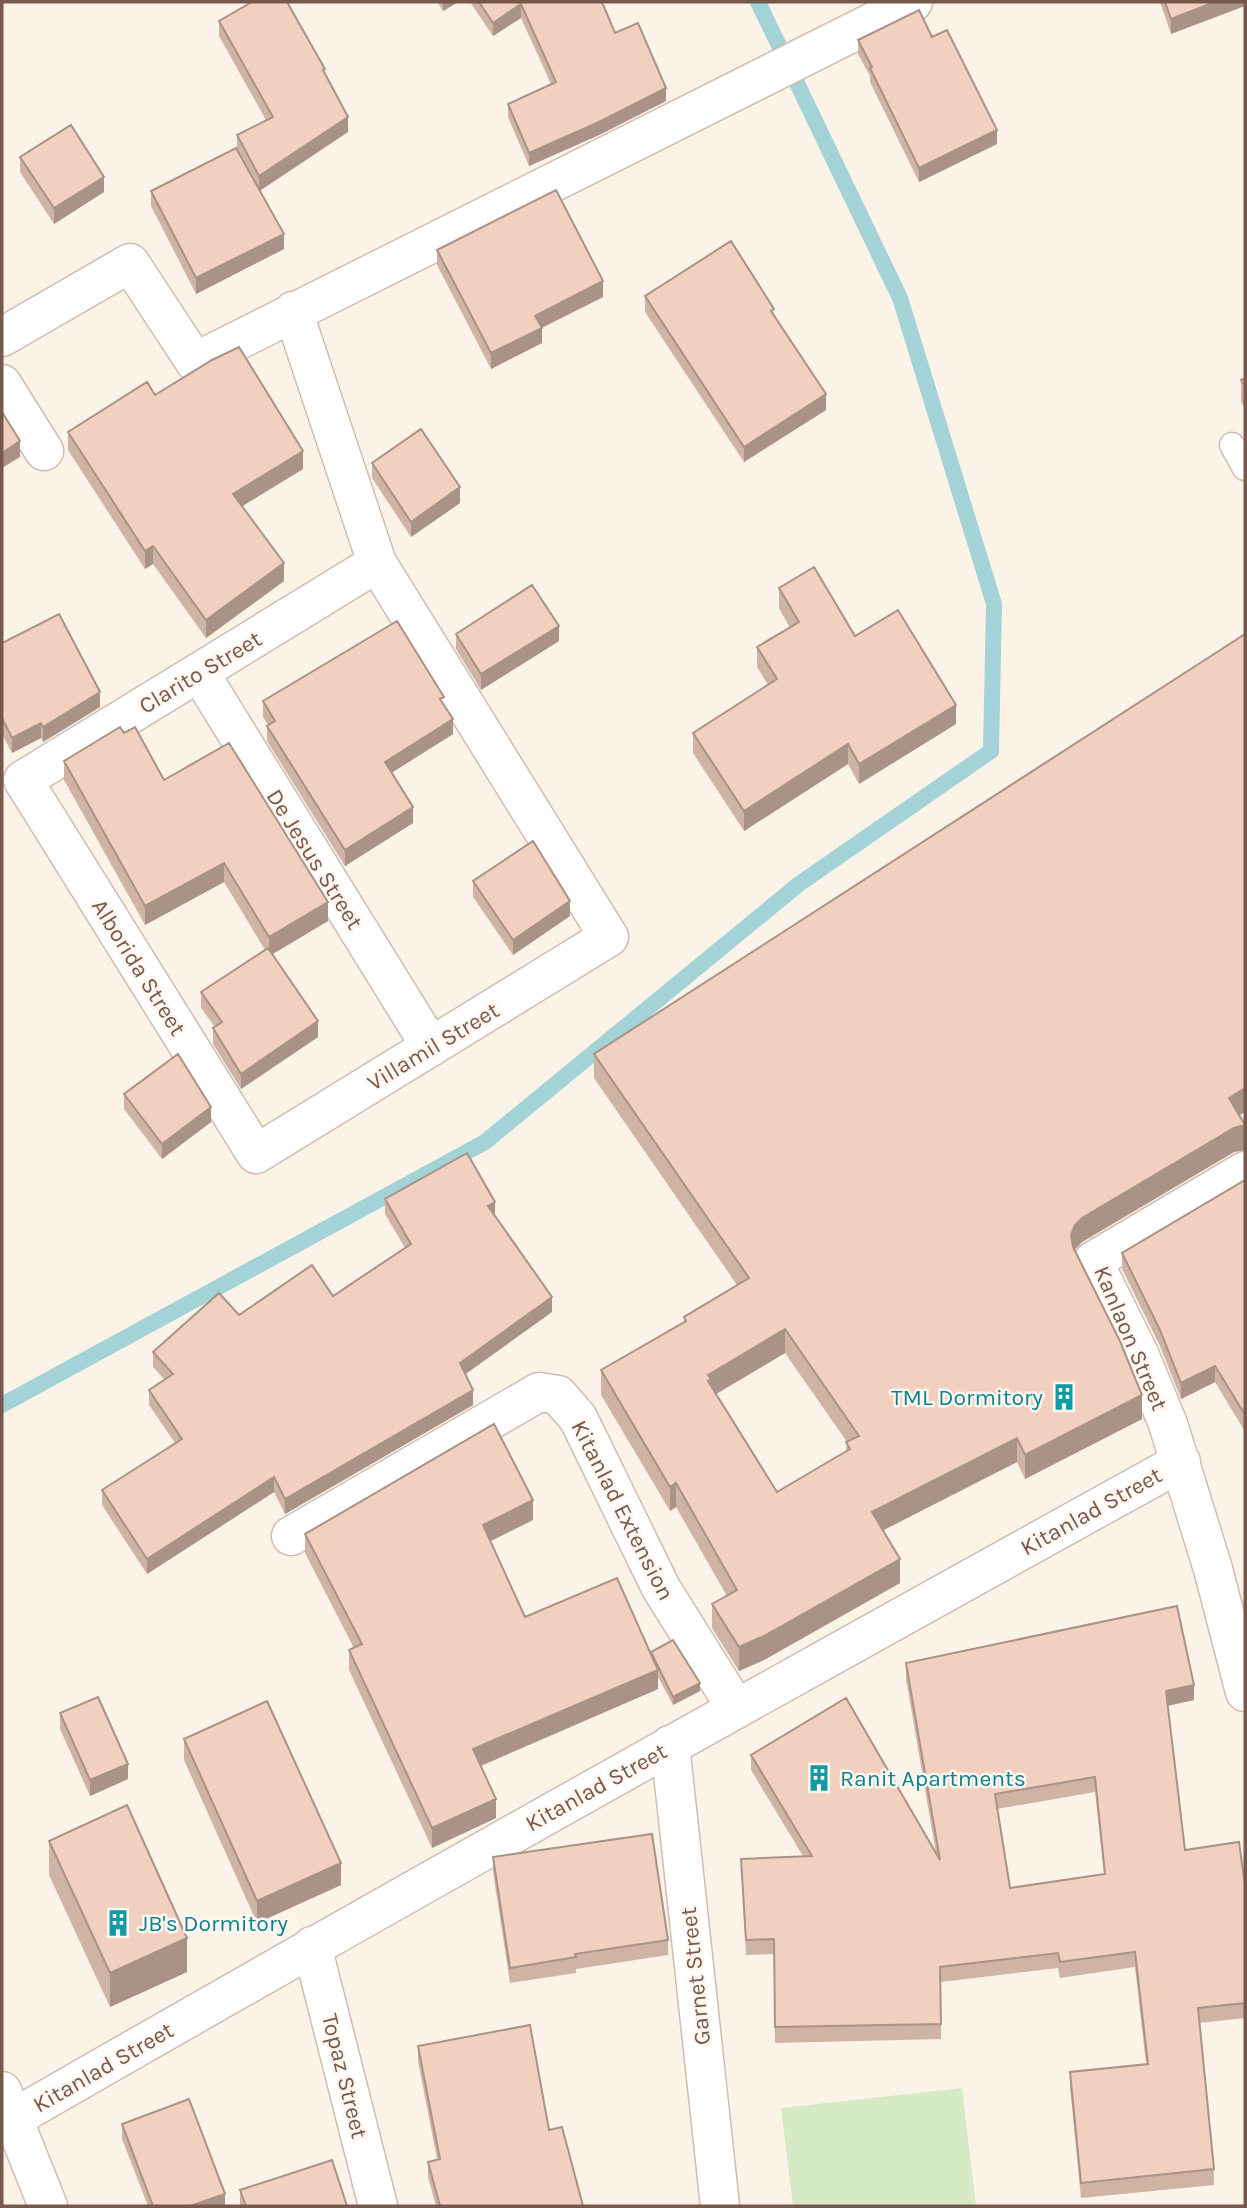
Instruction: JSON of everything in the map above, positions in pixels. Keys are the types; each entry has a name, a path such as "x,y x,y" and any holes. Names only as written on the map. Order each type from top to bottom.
{"street":[{"path":"2,337 130,263 195,362 913,2"},
{"path":"293,311 377,563"},
{"path":"2,384 44,451"},
{"name":"Clarito Street","path":"23,780 377,563"},
{"name":"Villamil Street","path":"256,1154 609,937 377,563"},
{"name":"De Jesus Street","path":"199,672 431,1046"},
{"name":"Alborida Street","path":"23,780 256,1154"},
{"name":"Kanlaon Street","path":"1181,1462 1155,1389 1093,1261 1245,1171"},
{"name":"Kitanlad Extension","path":"292,1536 539,1392 558,1395 578,1418 661,1588 736,1708"},
{"path":"1181,1462 1213,1569 1245,1692"},
{"name":"Kitanlad Street","path":"8,2104 312,1946 1181,1462"},
{"name":"Garnet Street","path":"670,1745 720,2206"},
{"name":"Topaz Street","path":"312,1946 378,2206"},
{"path":"8,2104 48,2206"}],"lane":[{"path":"1232,445 1245,468"}],"green space":[{"path":"962,2088 976,2206 793,2206 781,2108"}],"building":[{"path":"252,2 287,2 325,69 323,70 348,117 259,176 237,135 273,117 219,21"},
{"path":"479,2 602,2 615,33 638,23 666,88 529,153 508,104 556,82 521,4 493,23"},
{"path":"1165,2 1215,2 1171,19"},
{"path":"919,10 932,37 947,30 997,130 919,168 858,40"},
{"path":"71,125 104,177 54,208 20,157"},
{"path":"236,148 284,234 196,278 151,191"},
{"path":"556,190 603,281 535,316 542,328 491,353 437,250"},
{"path":"731,241 774,309 771,311 826,394 744,447 645,296"},
{"path":"239,347 303,451 233,494 284,563 206,620 153,546 145,551 68,432 147,382 155,395 212,360"},
{"path":"2,412 20,441 2,453"},
{"path":"421,429 460,487 411,522 372,463"},
{"path":"814,567 855,636 898,610 956,705 859,764 848,744 744,811 693,733 777,679 757,647 799,622 779,588"},
{"path":"532,585 559,626 481,674 456,634"},
{"path":"59,614 100,692 43,727 41,723 12,738 2,718 2,643"},
{"path":"397,621 444,697 440,699 453,719 385,762 413,807 345,850 267,726 275,721 263,701"},
{"path":"1245,634 1245,1088 1229,1098 1245,1125 1234,1128 1082,1218 1071,1235 1073,1247 1120,1341 1142,1395 1025,1455 1017,1438 872,1512 900,1559 764,1636 739,1647 712,1604 737,1590 676,1483 670,1487 601,1370 686,1321 684,1317 749,1278 594,1054","holes":["785,1329 859,1436 846,1442 850,1449 777,1492 708,1381 711,1379 708,1375"]},
{"path":"120,727 124,733 135,727 164,780 229,743 328,902 269,937 224,863 145,906 64,761"},
{"path":"533,841 570,901 513,940 473,881"},
{"path":"268,948 318,1021 241,1074 213,1028 222,1022 201,992"},
{"path":"178,1054 211,1107 162,1144 124,1094"},
{"path":"467,1153 495,1202 488,1206 552,1297 460,1363 473,1390 285,1499 274,1477 147,1559 102,1490 182,1439 149,1390 173,1374 153,1352 219,1293 239,1315 312,1265 333,1296 411,1244 385,1199"},
{"path":"1245,1180 1244,1413 1215,1366 1181,1383 1160,1330 1122,1253"},
{"path":"494,1424 533,1500 483,1525 525,1617 617,1578 658,1670 473,1749 496,1799 432,1828 349,1650 362,1644 305,1534"},
{"path":"1177,1606 1194,1685 1166,1691 1185,1850 1239,1842 1245,1885 1245,2003 1198,2008 1214,2169 1081,2183 1070,2072 1148,2064 1135,1952 1060,1962 1058,1953 940,1967 941,2024 775,2027 774,1939 746,1940 741,1859 812,1856 751,1755 846,1698 940,1860 906,1663","holes":["1095,1777 1105,1874 1010,1888 995,1794"]},
{"path":"673,1640 700,1683 673,1697 651,1652"},
{"path":"98,1697 128,1764 90,1780 60,1713"},
{"path":"267,1701 341,1863 257,1901 184,1739"},
{"name":"JB's Dormitory","path":"127,1805 187,1938 110,1973 49,1841"},
{"path":"652,1834 668,1940 575,1954 576,1957 510,1968 493,1857"},
{"path":"530,2025 549,2130 562,2127 583,2206 440,2206 428,2162 440,2159 418,2046"},
{"path":"189,2099 225,2194 190,2206 153,2206 122,2124"},
{"path":"332,2160 347,2206 246,2206 240,2190"}],"waterway":[{"path":"2,1405 485,1142 799,884 991,751 994,604 900,298 758,2"}],"place":[{"name":"TML Dormitory","path":"1064,1397"},
{"name":"Ranit Apartments","path":"819,1778"},
{"name":"JB's Dormitory","path":"118,1923"}]}
